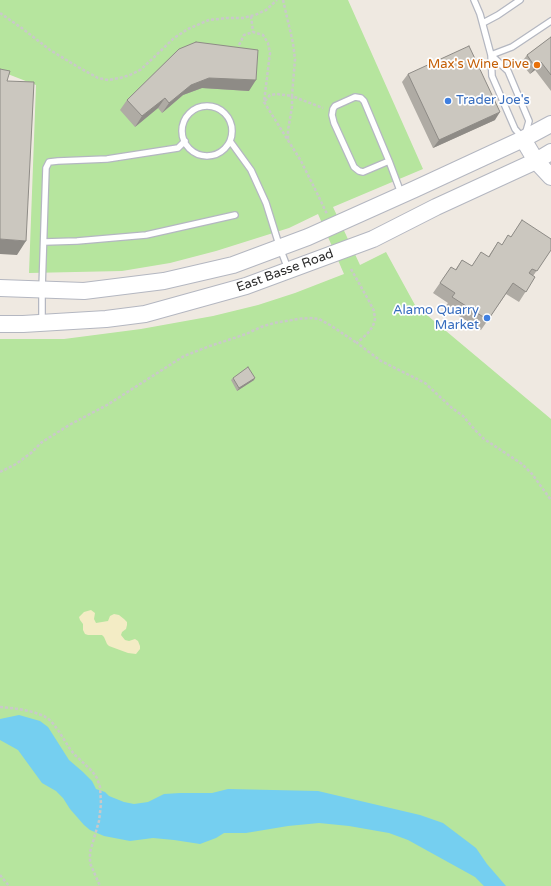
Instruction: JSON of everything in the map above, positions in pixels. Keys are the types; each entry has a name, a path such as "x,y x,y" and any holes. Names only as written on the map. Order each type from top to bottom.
{"main road":[{"name":"East Basse Road","path":"0,288 84,291 164,281 233,265 308,237 523,139 551,124"},
{"path":"523,139 536,162 551,177"},
{"name":"East Basse Road","path":"0,324 106,319 144,314 246,286 373,239 436,206 536,162 551,152"}],"lane":[{"path":"474,0 483,23 491,55 492,76 514,129 523,139 529,121 508,71 491,55"},
{"path":"483,23 520,0"},
{"path":"491,55 512,47 551,21"},
{"path":"389,161 363,172 354,167 334,123 332,112 335,106 356,97 361,98 364,101 389,161 402,195"},
{"path":"206,106 222,110 228,116 232,124 230,141 226,148 212,155 196,153 185,141 183,126 186,118 191,112 198,108 206,106"},
{"path":"42,323 46,168 49,162 115,158 178,148 185,141"},
{"path":"230,141 254,176 266,203 288,271"},
{"path":"44,242 77,241 146,235 234,215"}],"path":[{"path":"0,13 50,50 98,78 108,80 130,75 140,70 174,38 195,26 208,20 243,18 255,15 266,10 277,0"},
{"path":"283,0 293,43 295,59 288,142"},
{"path":"251,16 252,32"},
{"path":"239,53 239,45 244,35 252,32 263,35 268,43 270,53 264,102 280,126 311,180 327,214"},
{"path":"264,102 270,95 277,94 292,96 332,112"},
{"path":"351,269 374,311 373,326 368,334 357,343"},
{"path":"0,472 16,464 31,453 42,442 107,405 184,356 246,334 261,327 298,318 309,318 318,319 330,325 357,343 381,362 425,383 463,416 484,438 522,464 532,474 551,500"},
{"path":"0,707 33,712 44,716 51,721 72,752 92,771 97,778 100,787 101,804 99,821 90,852 90,863 100,886"},
{"path":"0,875 10,886"}],"green space":[{"path":"0,0 348,0 423,169 333,207 360,265 386,252 415,305 551,419 551,886 0,886 0,339 64,339 141,329 213,316 258,305 295,293 344,274 318,214 289,228 216,251 170,263 122,271 29,273 36,85 0,71"}],"sand":[{"path":"91,610 95,613 94,619 96,623 108,621 110,616 114,614 119,615 124,619 127,622 127,625 126,629 121,635 125,640 129,641 135,639 138,641 140,649 136,654 128,653 109,646 102,635 85,634 83,624 79,617 84,612"}],"water":[{"path":"19,715 40,721 48,727 69,760 92,781 96,789 124,802 134,804 148,802 164,794 212,793 228,789 318,791 420,815 443,823 476,848 487,864 506,886 484,886 475,877 408,840 389,833 349,826 319,823 288,826 246,833 224,833 216,838 200,844 153,838 130,841 104,836 90,830 84,825 56,791 42,783 18,750 0,740 0,719"}],"building":[{"path":"551,37 551,75 541,62 535,67 527,55"},
{"path":"196,42 258,50 256,80 209,78 191,85 169,103 165,98 142,116 127,100 179,49"},
{"name":"Trader Joe's","path":"469,46 500,112 439,140 408,74"},
{"path":"0,69 10,71 7,81 34,82 26,241 0,239"},
{"path":"522,220 551,239 551,250 537,271 532,269 529,273 535,277 526,292 513,283 488,320 452,297 455,293 440,283 451,267 456,270 462,260 472,266 481,252 489,257 498,242 502,245 508,235 511,237"},
{"path":"248,367 255,378 239,388 233,378"}],"place":[{"name":"Max's Wine Dive","path":"537,65"},
{"name":"Trader Joe's","path":"448,101"},
{"name":"Alamo Quarry Market","path":"487,318"}]}
